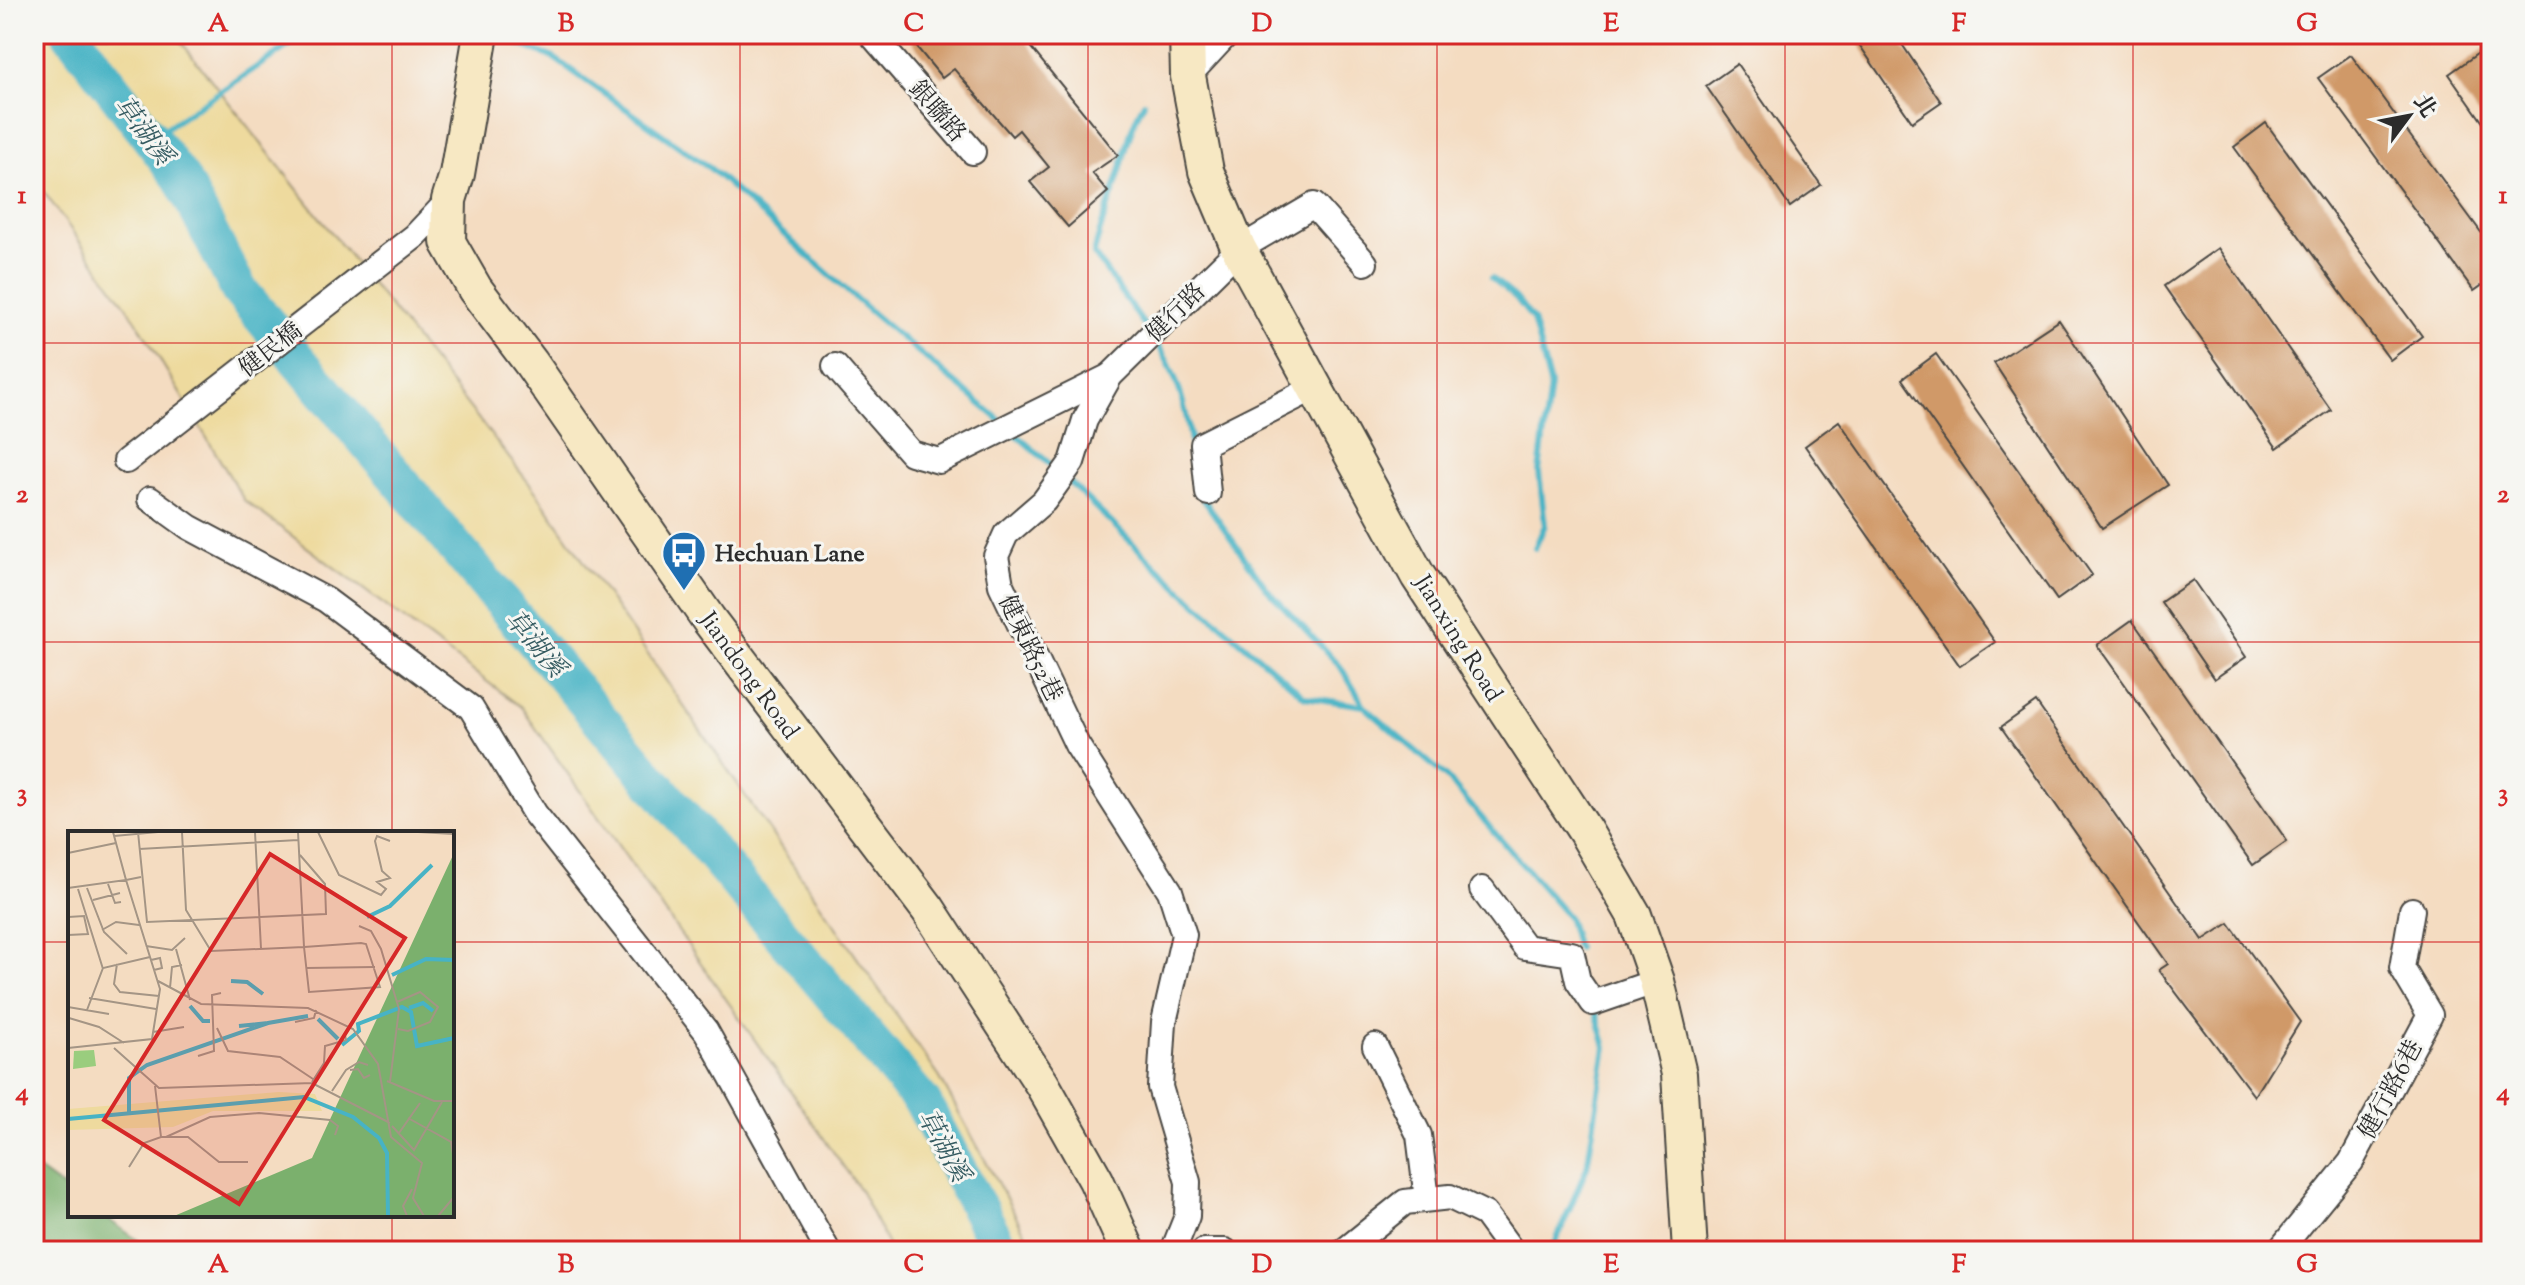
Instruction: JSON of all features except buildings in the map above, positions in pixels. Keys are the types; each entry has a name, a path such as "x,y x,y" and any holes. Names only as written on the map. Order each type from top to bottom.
{"street":[{"name":"銀聯路","path":"871,34 973,152"},
{"name":"Jianxing Road","path":"1187,34 1188,76 1206,171 1239,249 1418,576 1613,877 1634,915 1657,981 1681,1084 1690,1251"},
{"path":"1188,76 1227,34"},
{"name":"Jiandong Road","path":"480,40 457,174 449,200 448,242 475,289 773,708 928,909 1042,1084 1096,1180 1128,1251"},
{"name":"健民橋","path":"126,461 415,236 449,200"},
{"name":"健行路","path":"1110,376 1239,249 1314,205 1365,263"},
{"path":"835,366 911,453 939,461 1110,376"},
{"name":"健東路52巷","path":"1110,376 1085,420 1072,462 1044,501 1006,534 996,556 1001,585 1077,745 1170,891 1184,935 1164,1022 1160,1087 1188,1182 1187,1216 1173,1251"},
{"path":"1208,493 1203,444 1316,387"},
{"path":"150,499 189,527 326,600 471,708 535,814 706,1031 828,1251"},
{"path":"1482,889 1525,947 1572,954 1578,981 1593,1003 1657,981"},
{"name":"健行路6巷","path":"2279,1251 2351,1162 2430,1015 2402,968 2412,910"},
{"path":"1375,1046 1419,1135 1427,1199"},
{"path":"1344,1251 1405,1202 1450,1197 1485,1214 1512,1251"},
{"path":"1204,1251 1225,1251"}],"green space":[{"path":"34,1167 68,1192 68,1217 105,1217 153,1251 34,1251"}],"sand":[{"path":"34,34 175,34 536,492 940,1078 1035,1251 891,1251 860,1190 521,707 244,500 136,320 34,178"}],"waterway":[{"name":"草湖溪","path":"71,34 181,178 239,290 923,1103 1001,1251"},
{"path":"151,138 306,34"},
{"path":"493,34 554,58 711,169 873,314 1002,422"},
{"path":"1144,103 1131,131 1094,254 1147,329"},
{"path":"1492,278 1516,298 1533,320 1550,385 1539,472 1545,525 1535,548"},
{"path":"1154,339 1180,392 1192,451"},
{"path":"1013,432 1059,472"},
{"path":"1067,480 1181,590 1305,697 1364,706 1447,778 1568,917 1577,948"},
{"path":"1204,500 1267,589 1340,666 1364,705"},
{"path":"1552,1251 1587,1167 1606,1047 1595,1009"}],"place":[{"name":"Hechuan Lane","path":"684,592"}]}
